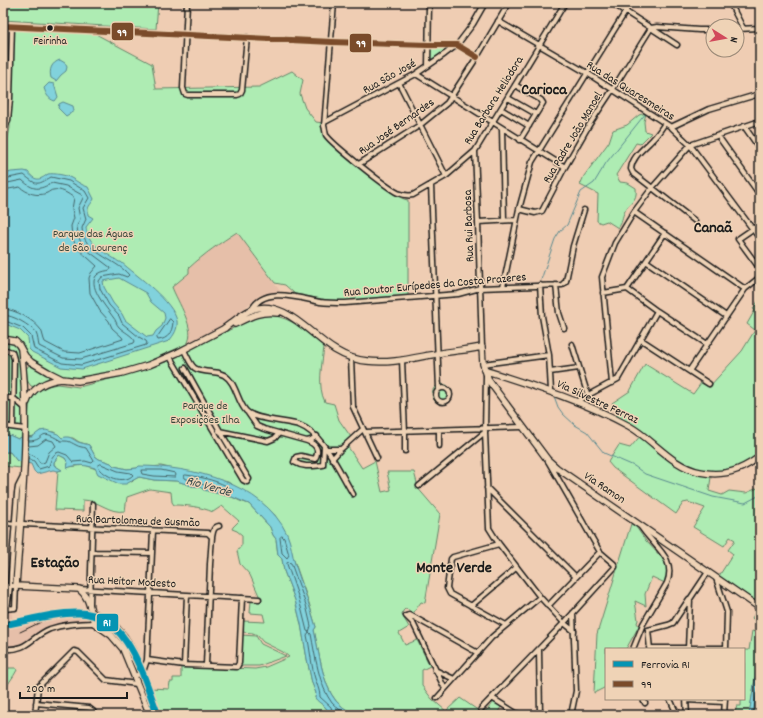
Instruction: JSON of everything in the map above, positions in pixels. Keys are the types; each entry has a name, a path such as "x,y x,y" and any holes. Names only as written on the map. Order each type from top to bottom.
{"main road":[{"path":"223,330 251,310 260,308 275,309 284,312 293,318 330,347 352,358 376,362 402,360 482,348"},
{"path":"3,339 15,341 31,362 48,372 62,378 78,381 131,371 170,357 248,316 268,312 293,318"},
{"name":"Via Ramon","path":"482,348 484,370 494,389 547,459 758,607"},
{"path":"13,586 17,524 23,476 25,430 25,384 21,349"},
{"path":"23,368 31,362"},
{"name":"Via Silvestre Ferraz","path":"484,370 551,391 577,401 640,433 668,456 691,470 709,473 728,472 744,466 760,456"},
{"path":"48,372 51,377 48,382"},
{"path":"25,408 28,397 36,390 54,379 62,378"},
{"path":"25,384 29,388 36,390"},
{"name":"Rua Heitor Modesto","path":"13,586 79,589"},
{"path":"79,589 86,598 91,609 94,622 111,635 119,644 126,656 150,715"}],"street":[{"path":"188,3 183,88 185,94 240,94 242,90 247,37"},
{"path":"325,122 334,3"},
{"path":"428,66 429,3"},
{"name":"Rua São José","path":"325,122 416,74 445,54 457,45 473,24 485,3"},
{"name":"Rua José Bernardes","path":"359,164 420,125 452,97 509,3"},
{"name":"Rua Barbara Heliodora","path":"397,193 412,195 431,185 446,176 474,151 566,3"},
{"path":"612,3 677,45"},
{"path":"503,287 516,220 530,168 538,151 626,11 629,3"},
{"path":"730,3 737,18"},
{"name":"Rua das Quaresmeiras","path":"498,21 587,73 671,127 690,145 760,239"},
{"path":"3,26 332,42 457,45 477,57"},
{"path":"3,132 8,121 10,99 12,26"},
{"path":"651,28 657,26 705,30"},
{"name":"Rua Padre João Manoel","path":"519,209 536,213 542,211 564,167 589,125 613,90 651,28"},
{"path":"745,28 760,28"},
{"path":"442,45 446,50 445,54"},
{"path":"416,74 564,167"},
{"path":"399,83 446,176"},
{"path":"515,85 541,100 543,105 520,140"},
{"path":"671,127 709,109 756,95"},
{"path":"508,98 536,114"},
{"path":"3,107 7,114 8,121"},
{"path":"501,109 529,126"},
{"path":"612,383 603,274 619,235 652,188 690,145 760,121"},
{"name":"Rua José Bernardes","path":"325,122 325,130 330,139 359,164 397,193"},
{"path":"665,123 638,155 630,168 633,173 695,221"},
{"path":"744,126 760,149"},
{"path":"502,129 504,220"},
{"path":"718,136 760,195"},
{"name":"Rua Rui Barbosa","path":"474,151 482,348"},
{"path":"431,185 439,389"},
{"name":"Rua Doutor Eurípedes da Costa Prazeres","path":"248,316 259,300 268,296 293,296 321,302 337,303 458,294 480,288 562,285 566,281 573,246 584,210"},
{"path":"634,212 745,289"},
{"path":"478,222 516,220"},
{"path":"760,224 739,237 738,240 760,269"},
{"path":"604,294 627,289 665,233"},
{"path":"646,261 726,316"},
{"path":"689,371 745,289 760,277"},
{"path":"540,285 542,316 549,355 551,391"},
{"path":"556,286 559,313 564,328"},
{"path":"627,289 707,344"},
{"path":"577,401 612,383 619,377 657,311"},
{"path":"640,339 709,384"},
{"path":"572,344 588,396"},
{"path":"3,349 14,354 13,427"},
{"path":"184,350 193,368 221,373 228,378 246,411 257,426 314,444 318,450 315,459 296,457 294,462 309,467 323,465 325,447"},
{"path":"549,355 484,370 488,525 499,544 540,597 564,623 574,631"},
{"path":"170,357 243,480 247,482 249,479 248,476 220,431 185,368"},
{"path":"352,358 352,403 355,413 377,458"},
{"path":"402,360 405,452"},
{"path":"550,372 579,368"},
{"path":"3,398 13,398 25,408"},
{"path":"246,411 262,417 300,426 317,436 353,494"},
{"path":"3,426 25,430"},
{"path":"332,460 341,449 364,431 405,432 485,430 522,427"},
{"path":"439,430 439,446"},
{"path":"419,486 485,430"},
{"path":"214,431 268,441 272,440 279,433"},
{"path":"307,441 317,436"},
{"path":"325,447 341,449"},
{"path":"481,709 614,569 614,564 600,552 547,459"},
{"path":"486,487 576,577"},
{"path":"93,504 91,609 120,629 130,643 143,672"},
{"name":"Rua Bartolomeu de Gusmão","path":"3,523 210,534 212,538 206,666"},
{"path":"633,648 643,624 670,576 669,563 666,557 648,538 638,523"},
{"path":"212,538 213,530 216,526 219,526"},
{"path":"135,676 143,672 147,660 153,531"},
{"path":"499,544 455,556 451,559 447,588 448,592 506,625"},
{"path":"92,552 152,553"},
{"path":"548,606 600,552"},
{"path":"471,606 517,567"},
{"path":"648,630 673,623 708,572"},
{"path":"716,577 727,612 726,648"},
{"name":"Rua Heitor Modesto","path":"3,586 13,586"},
{"path":"13,586 15,608 5,609 13,586"},
{"name":"Rua Heitor Modesto","path":"79,589 259,599"},
{"path":"184,665 187,595"},
{"path":"437,698 492,637 540,597"},
{"path":"147,660 184,665 238,666 242,598"},
{"path":"643,624 648,630 649,648 688,648 690,599"},
{"path":"571,715 576,691 573,612"},
{"path":"445,689 410,620 406,616 410,615 478,653"},
{"path":"3,649 11,650 22,648 46,631 57,627 94,622"},
{"path":"538,650 540,715"},
{"path":"35,715 38,687 74,651 78,652 106,680 137,684"},
{"path":"435,670 454,679"},
{"path":"492,698 519,715"},
{"path":"670,700 674,710 680,715"},
{"path":"686,700 687,715"},
{"path":"706,700 725,701 724,715"},
{"path":"36,704 89,708 94,711 94,715"}],"shaded area":[{"path":"237,232 280,291 259,296 224,325 187,344 190,341 190,329 171,287 189,273 189,268 213,247"},
{"path":"77,609 90,611 85,620 50,627 19,647 3,647 3,614 11,612 13,619"}],"green space":[{"path":"3,3 158,3 156,29 3,20"},
{"name":"Parque das Águas de São Lourenç","path":"14,28 90,31 152,64 156,89 259,87 292,71 303,80 300,94 305,108 316,122 323,123 323,132 326,138 379,183 401,198 408,200 408,296 333,301 295,294 285,285 275,283 237,232 212,249 189,268 189,273 172,287 190,331 187,344 140,365 85,379 67,378 50,372 37,364 26,354 18,339 3,336 3,150 6,146 10,128"},
{"path":"429,47 452,47 431,63"},
{"path":"646,113 644,122 645,131 651,133 640,144 636,143 616,175 620,182 628,183 636,188 636,197 626,209 621,224 618,228 607,221 601,223 597,221 598,194 580,185 584,176 609,142 613,130 627,125 639,115"},
{"path":"760,298 760,454 733,469 708,472 688,467 615,417 618,411 612,403 630,391 645,364 693,394 701,383 709,387 742,351 755,330 747,324 755,310 753,309"},
{"name":"Parque de Exposições Ilha","path":"270,315 286,319 300,326 324,347 321,375 321,389 323,396 325,402 334,404 339,420 351,437 340,448 328,447 335,458 348,447 362,468 375,461 382,492 391,490 387,472 414,472 417,483 416,486 440,514 425,603 421,602 412,615 409,610 405,609 403,611 402,615 409,627 399,633 405,645 417,640 430,666 422,670 422,686 432,699 446,711 460,698 479,711 486,711 494,702 501,707 496,715 357,715 353,711 350,712 336,701 327,686 314,630 316,627 309,603 295,563 275,515 265,506 228,482 161,466 127,469 114,466 111,463 95,456 89,445 79,442 73,438 62,438 54,432 40,431 35,436 26,437 30,400 37,392 48,386 57,384 79,387 144,370 168,361 257,316"},
{"path":"3,342 15,346 21,362 22,437 18,439 9,435 3,436"},
{"path":"30,364 49,375 48,379 35,387 31,386 28,382 26,369"},
{"path":"442,384 449,387 452,394 449,401 442,404 435,401 432,394 435,387"},
{"path":"641,435 663,455 711,477 709,491 722,495 729,491 746,493 760,487 760,604 719,576 733,554 728,550 735,540 730,537 724,546 693,527 705,508 688,502 683,503 676,514 613,468 608,462 619,445 630,448"},
{"path":"4,452 10,452 17,461 21,461 21,468 3,466"},
{"path":"59,455 65,458 68,463 68,467 85,465 132,482 139,477 154,480 177,481 232,497 249,504 270,527 276,539 278,555 282,559 284,571 295,600 301,624 312,683 316,693 315,698 328,710 328,713 334,715 161,715 150,688 169,689 170,682 173,682 173,678 181,678 181,666 255,669 266,667 289,657 283,652 263,642 257,635 242,632 243,621 265,622 263,614 250,613 251,601 261,600 250,575 240,564 237,551 242,545 242,535 232,529 239,521 222,506 213,512 184,505 174,505 172,502 171,492 150,489 127,497 125,511 114,511 94,502 83,500 83,511 55,510 58,471 61,470 54,465 54,462"},
{"path":"631,524 636,527 646,541 665,561 669,572 665,583 652,577 645,594 646,606 635,601 638,620 637,623 639,626 627,648 605,648 605,688 594,693 597,634"},
{"path":"758,609 760,610 760,650 749,715 734,715 737,706 741,706 741,701 745,700 745,650 749,650 752,631 755,632 755,621 752,618"},
{"path":"99,620 102,620 120,636 130,649 139,672 136,672 122,644 100,623"},
{"path":"242,635 256,636 261,644 286,656 259,666 241,666"},
{"path":"3,668 16,668 17,670 3,693"},
{"path":"141,676 157,715 152,715 140,683"}],"water":[{"path":"60,60 65,63 67,67 66,71 56,81 51,78 50,72 53,65"},
{"path":"49,83 54,84 58,97 55,101 48,96 44,88"},
{"path":"63,102 73,106 74,111 66,116 58,108 59,104"},
{"path":"11,172 28,172 37,179 40,179 48,174 60,174 88,187 94,199 88,210 88,215 93,218 86,227 90,239 98,248 121,262 145,282 169,305 177,321 177,327 169,341 82,369 61,367 32,352 29,349 28,338 20,330 3,323 3,175","holes":["119,278 146,293 151,302 164,313 165,318 162,326 153,336 147,337 125,320 109,296 104,287 103,281"]},
{"name":"Rio Verde","path":"46,430 58,434 62,438 69,437 78,442 89,445 95,456 111,463 114,466 127,469 137,468 139,466 181,469 202,474 224,481 243,490 261,502 276,516 287,534 295,564 316,627 314,630 327,686 336,701 348,711 350,712 352,710 357,715 334,715 328,713 325,706 315,698 316,693 312,683 301,624 295,600 284,571 282,559 278,555 276,539 270,527 249,504 232,497 177,481 154,480 139,477 126,484 119,484 98,474 95,468 81,465 67,468 68,463 65,458 59,455 54,462 54,465 62,470 53,470 37,474 31,464 17,461 10,452 4,452 3,454 3,436 9,435 18,439 21,437 32,437 40,431"},
{"path":"760,650 760,715 749,715 750,708"}],"waterway":[{"path":"540,283 555,239 560,231 567,225 581,192 594,183 606,163 646,113"},
{"path":"554,396 558,407 563,414 575,425 587,432 604,453 634,466 645,474 713,497 745,503 760,495"}],"railway":[{"path":"44,621 63,614"},
{"path":"3,627 48,617"},
{"path":"20,632 41,622"}],"rail line":[{"name":"R1","path":"3,625 51,615 70,613 96,616 110,624 122,636 132,650 140,666 158,715"}],"transit line":[{"name":"99","path":"3,26 332,42 457,45 477,57"}],"place":[{"name":"Feirinha","path":"50,28"}],"district":[{"name":"Carioca","path":"544,88"},
{"name":"Canaã","path":"713,226"},
{"name":"Estação","path":"55,561"},
{"name":"Monte Verde","path":"454,566"}]}
